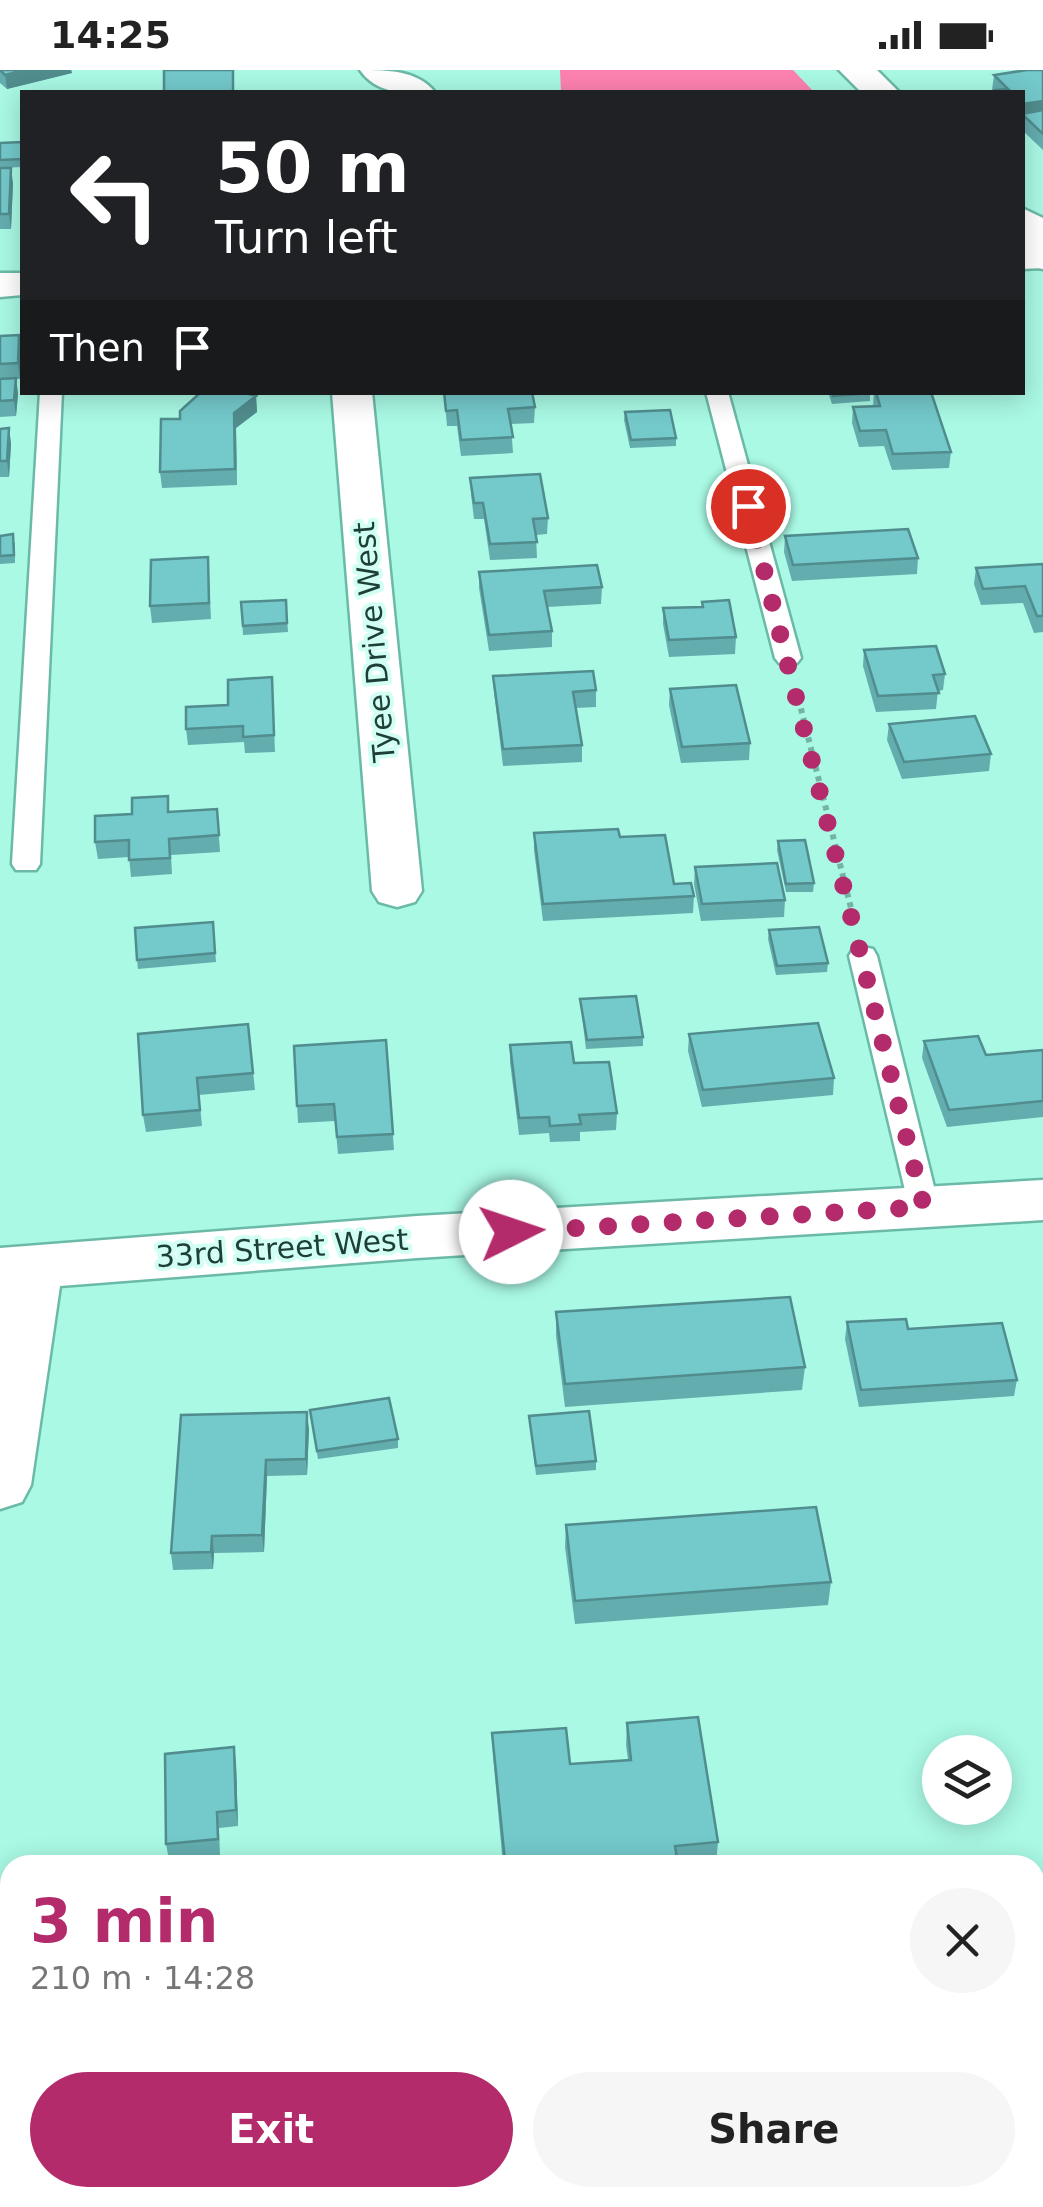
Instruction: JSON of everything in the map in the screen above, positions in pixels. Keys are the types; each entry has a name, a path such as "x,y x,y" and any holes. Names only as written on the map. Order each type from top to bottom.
{"street":[{"path":"377,70 413,90"},
{"path":"856,70 880,90"},
{"path":"1025,223 1035,231 1043,257"},
{"name":"Tyee Drive West","path":"352,395 396,892"},
{"name":"33rd Street West","path":"17,1268 435,1236 1043,1200"},
{"path":"0,1485 17,1268"}],"lane":[{"path":"26,864 51,395"},
{"path":"718,395 788,658"},
{"path":"864,956 924,1207"}],"path":[{"path":"788,658 864,956"}],"shaded area":[{"path":"560,70 793,70 812,90 561,90"}],"building":[{"path":"164,70 233,70 233,90 164,90"},
{"path":"1043,70 1043,101 1025,104 1025,90 996,90 1008,89 994,75"},
{"path":"1043,110 1043,134 1025,117 1025,113"},
{"path":"20,142 20,159 0,160 0,143"},
{"path":"0,168 11,168 9,214 0,214"},
{"path":"19,335 18,363 0,364 0,336"},
{"path":"16,378 14,400 0,401 0,379"},
{"path":"198,395 256,396 234,413 235,469 160,472 161,419 180,419 180,411"},
{"path":"444,395 533,395 535,407 508,409 513,437 461,440 457,410 446,411"},
{"path":"877,395 932,395 951,452 893,454 886,430 860,431 853,407 880,406"},
{"path":"670,410 676,438 631,440 625,412"},
{"path":"9,428 7,461 0,461 0,429"},
{"path":"540,474 548,518 533,519 537,542 490,544 483,503 474,503 470,478"},
{"path":"908,529 918,558 793,565 785,536"},
{"path":"13,534 14,555 0,556 0,536"},
{"path":"208,557 209,603 150,606 151,560"},
{"path":"1043,564 1043,616 1037,616 1025,586 983,589 976,568"},
{"path":"597,565 602,587 544,591 552,631 489,635 479,572"},
{"path":"286,600 287,623 243,626 241,602"},
{"path":"729,600 736,637 669,640 663,608 703,607 702,602"},
{"path":"936,646 945,674 933,675 939,693 878,696 864,650"},
{"path":"593,671 596,690 573,692 582,745 503,749 493,676"},
{"path":"272,677 274,735 243,737 243,726 186,729 186,707 228,705 228,680"},
{"path":"736,685 750,743 682,747 670,689"},
{"path":"975,716 991,754 904,762 889,724"},
{"path":"168,796 168,812 217,809 219,835 169,839 170,858 129,860 129,840 95,842 95,816 132,814 132,798"},
{"path":"618,829 620,837 665,835 674,884 691,883 694,896 543,904 534,833"},
{"path":"805,840 814,883 786,884 778,841"},
{"path":"777,863 785,900 702,904 695,867"},
{"path":"213,922 215,953 137,960 135,928"},
{"path":"819,927 828,963 777,966 769,930"},
{"path":"636,996 643,1037 587,1040 580,999"},
{"path":"818,1023 834,1078 703,1090 689,1034"},
{"path":"248,1024 253,1073 197,1078 200,1110 143,1115 138,1034"},
{"path":"978,1036 986,1055 1043,1050 1043,1101 949,1110 924,1041"},
{"path":"386,1040 393,1134 337,1137 334,1104 297,1106 294,1046"},
{"path":"571,1042 574,1063 609,1062 617,1113 579,1115 581,1124 550,1126 549,1117 519,1118 510,1045"},
{"path":"790,1297 805,1367 565,1384 556,1312"},
{"path":"906,1319 908,1329 1002,1323 1017,1380 861,1390 847,1322"},
{"path":"389,1398 398,1439 317,1451 310,1410"},
{"path":"589,1411 596,1461 536,1466 529,1416"},
{"path":"307,1412 306,1459 266,1460 262,1535 212,1536 211,1552 171,1553 181,1415"},
{"path":"816,1507 831,1582 575,1601 566,1525"},
{"path":"698,1717 718,1842 675,1846 676,1855 504,1855 492,1733 566,1728 570,1764 631,1760 627,1723"},
{"path":"234,1747 236,1810 217,1812 218,1839 166,1844 165,1754"}],"route":[{"path":"511,1232 924,1207 748,506"}]}
